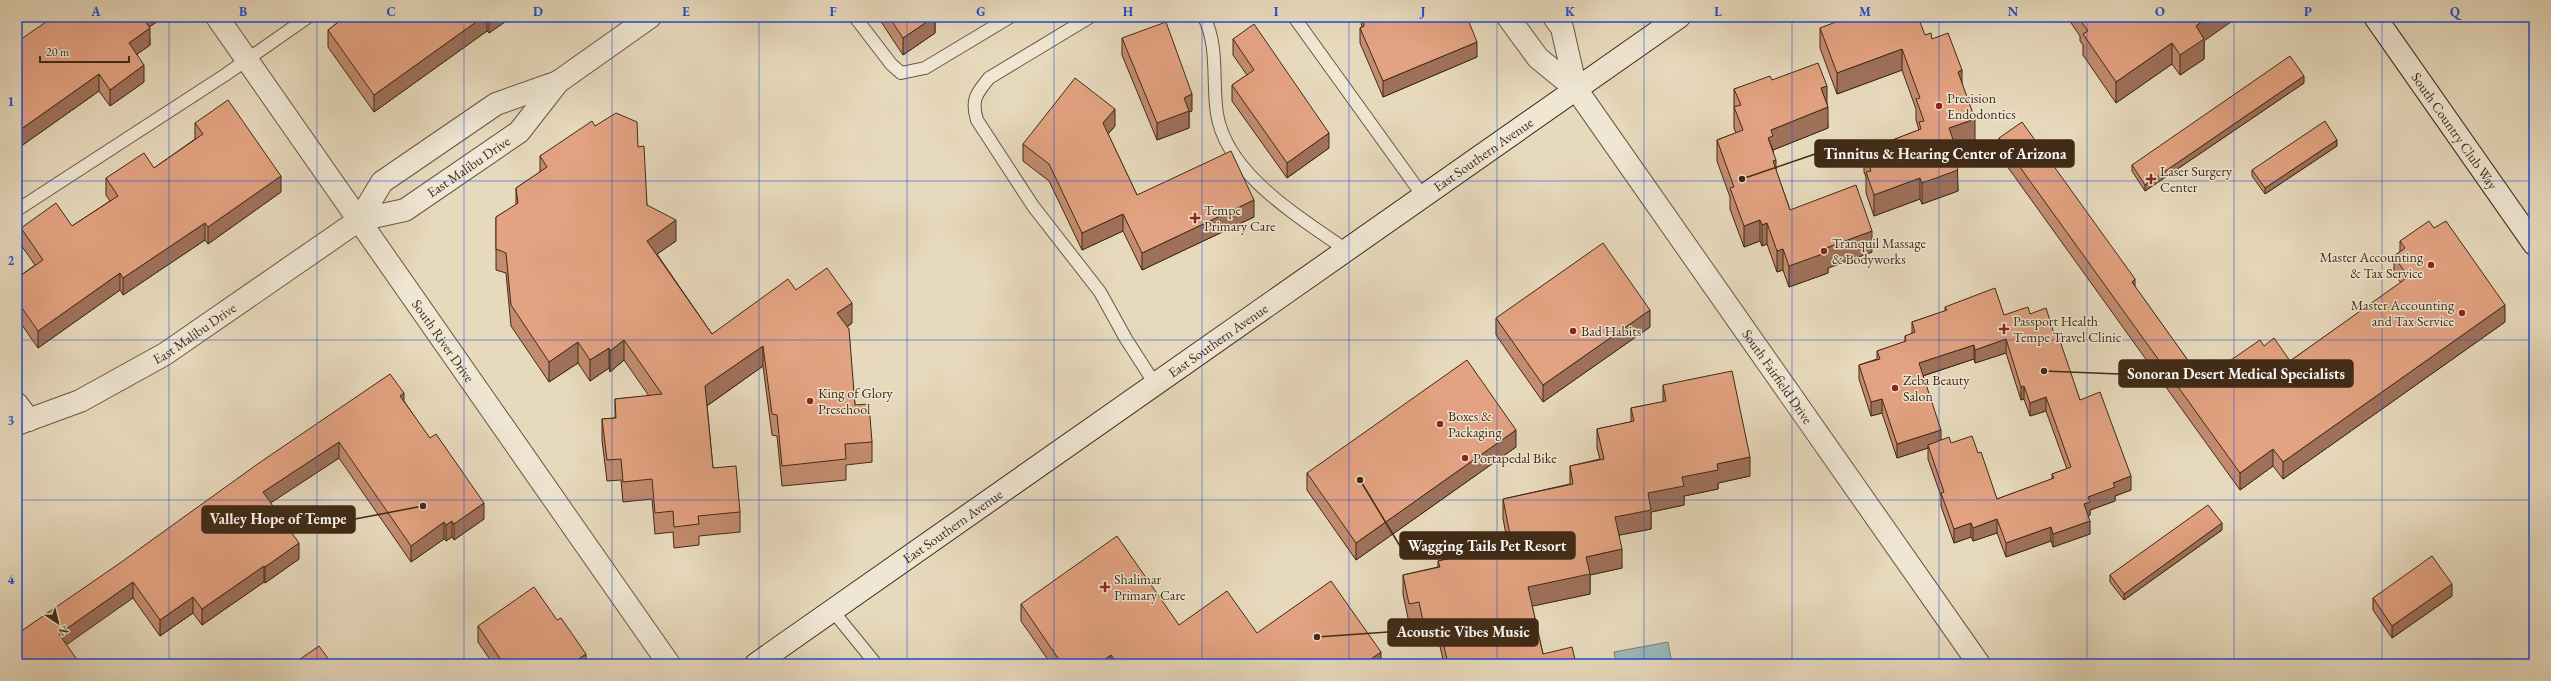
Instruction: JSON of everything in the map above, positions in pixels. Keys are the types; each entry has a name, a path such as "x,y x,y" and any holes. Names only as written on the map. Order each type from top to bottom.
{"street":[{"name":"South River Drive","path":"217,17 669,664"},
{"name":"East Malibu Drive","path":"359,220 382,182 496,104 558,82 650,17"},
{"name":"South Fairfield Drive","path":"1508,17 1538,58 1576,89 1980,664"},
{"name":"South Fairfield Drive","path":"1554,17 1562,28 1576,89"},
{"name":"East Southern Avenue","path":"756,664 1679,17"},
{"name":"South Country Club Way","path":"2375,17 2534,244"},
{"name":"East Malibu Drive","path":"21,416 80,401 165,354 359,220 405,210 519,132 558,82"}],"lane":[{"path":"17,210 247,60 308,17"},
{"path":"855,17 891,64 902,73 925,68 1010,17"},
{"path":"1090,17 988,78 978,92 973,106 977,120 1033,206 1100,292 1126,339 1155,384"},
{"path":"1204,17 1216,67 1217,113 1222,134 1232,151 1251,176 1273,197 1346,250"},
{"path":"1294,17 1423,196"},
{"path":"832,610 876,664"}],"water":[{"path":"1668,642 1672,664 1616,664 1614,652"}],"building":[{"path":"53,17 142,17 150,28 129,43 144,65 110,90 99,74 17,132 17,42"},
{"path":"345,17 483,17 374,95 328,30"},
{"path":"889,17 934,17 903,38"},
{"path":"1363,17 1467,17 1477,42 1383,81 1360,28 1364,26"},
{"name":"Precision Endodontics","path":"1849,17 1918,17 1925,35 1931,33 1932,39 1948,33 1962,70 1958,72 1975,119 1949,128 1957,151 1952,153 1958,170 1922,183 1920,178 1874,195 1866,172 1871,171 1864,151 1921,129 1919,122 1924,121 1916,99 1920,98 1902,49 1837,73 1820,28"},
{"path":"2082,17 2138,17 2140,19 2143,17 2208,17 2196,26 2204,39 2180,55 2172,43 2116,82 2083,34 2088,31 2080,20"},
{"path":"1166,22 1192,94 1184,98 1189,111 1157,123 1122,38"},
{"path":"1254,24 1329,133 1287,163 1232,85 1254,70 1233,39"},
{"path":"2290,56 2304,76 2145,185 2132,165"},
{"path":"1818,63 1827,86 1821,88 1828,107 1771,130 1773,136 1768,138 1776,160 1773,161 1790,210 1856,185 1872,231 1826,248 1828,252 1789,266 1783,249 1777,251 1767,223 1762,225 1760,220 1744,226 1730,188 1734,187 1717,140 1743,130 1734,107 1741,105 1734,89 1770,76 1772,80"},
{"path":"1075,78 1115,109 1103,123 1137,195 1231,151 1254,200 1142,253 1123,214 1082,233 1049,164 1023,144"},
{"path":"228,100 281,176 208,227 205,223 123,278 120,273 38,331 17,301 17,278 43,260 21,228 56,203 72,226 118,196 106,178 144,153 154,168 203,134 195,123"},
{"path":"616,113 637,122 638,147 644,146 647,205 676,220 647,241 712,334 788,279 796,290 827,268 852,303 837,313 849,329 855,405 869,404 872,442 845,444 846,459 782,466 777,415 772,414 763,346 705,386 713,468 736,466 740,512 698,516 699,524 674,527 673,511 655,513 652,479 623,482 621,459 607,460 602,419 616,418 615,399 662,394 624,340 610,351 609,348 590,360 578,342 549,362 511,305 506,253 496,249 496,217 518,203 516,188 547,167 540,156 592,121 595,126"},
{"path":"2325,121 2337,140 2265,188 2252,170"},
{"path":"2022,122 2135,279 2132,282 2202,380 2260,340 2264,346 2274,338 2290,361 2408,277 2394,256 2405,248 2400,241 2429,221 2434,228 2446,221 2505,305 2283,462 2273,449 2240,473 1999,138"},
{"name":"Bad Habits","path":"1603,243 1650,310 1543,385 1496,318"},
{"path":"1995,288 2004,315 2028,307 2030,314 2046,308 2054,333 2057,332 2080,400 2100,392 2131,476 2113,483 2115,487 2088,497 2090,502 2084,504 2090,521 2053,534 2051,527 2006,543 1997,519 1973,528 1971,523 1954,529 1941,493 1944,492 1928,445 1949,437 1951,443 1972,436 1978,453 1981,452 1997,499 2054,478 2052,474 2071,467 2046,397 2030,403 2024,386 2021,387 2006,339 1975,350 1974,345 1919,363 1941,430 1897,444 1882,399 1871,402 1859,365 1880,359 1877,351 1906,341 1905,336 1915,332 1912,322 1947,310 1945,307"},
{"path":"1467,360 1516,430 1356,543 1307,473"},
{"path":"1732,371 1750,457 1717,464 1718,470 1682,477 1684,486 1648,493 1651,510 1615,517 1622,549 1586,557 1590,574 1528,587 1543,654 1572,647 1576,664 1480,664 1479,661 1464,664 1448,664 1439,623 1424,626 1419,602 1409,604 1403,575 1440,567 1438,561 1512,545 1503,499 1573,484 1570,466 1604,459 1597,429 1634,421 1631,408 1666,401 1663,385"},
{"path":"390,374 404,393 400,396 430,438 436,434 484,503 454,524 452,521 446,525 444,522 411,546 339,442 263,492 299,543 265,567 264,566 202,609 193,597 160,620 133,582 59,634 80,664 17,664 17,634 120,563 259,463"},
{"path":"2208,505 2222,523 2124,594 2110,575"},
{"path":"1117,536 1179,625 1227,591 1257,633 1331,581 1381,652 1364,664 1118,664 1111,655 1098,664 1062,664 1021,604"},
{"path":"2432,556 2452,584 2392,626 2373,598"},
{"path":"534,587 557,620 561,618 586,654 571,664 495,664 501,660 478,626"},
{"path":"319,646 332,664 293,664"}],"place":[{"name":"Precision Endodontics","path":"1939,106"},
{"name":"Tinnitus & Hearing Center of Arizona","path":"1742,179"},
{"name":"Laser Surgery Center","path":"2151,179"},
{"name":"Tempe Primary Care","path":"1195,218"},
{"name":"Tranquil Massage & Bodyworks","path":"1824,251"},
{"name":"Master Accounting & Tax Service","path":"2431,265"},
{"name":"Master Accounting and Tax Service","path":"2462,313"},
{"name":"Passport Health Tempe Travel Clinic","path":"2004,329"},
{"name":"Bad Habits","path":"1573,331"},
{"name":"Sonoran Desert Medical Specialists","path":"2044,371"},
{"name":"Zeba Beauty Salon","path":"1895,388"},
{"name":"King of Glory Preschool","path":"810,401"},
{"name":"Boxes & Packaging","path":"1440,424"},
{"name":"Portapedal Bike","path":"1465,458"},
{"name":"Wagging Tails Pet Resort","path":"1360,480"},
{"name":"Valley Hope of Tempe","path":"423,506"},
{"name":"Shalimar Primary Care","path":"1105,587"},
{"name":"Acoustic Vibes Music","path":"1317,637"}]}
